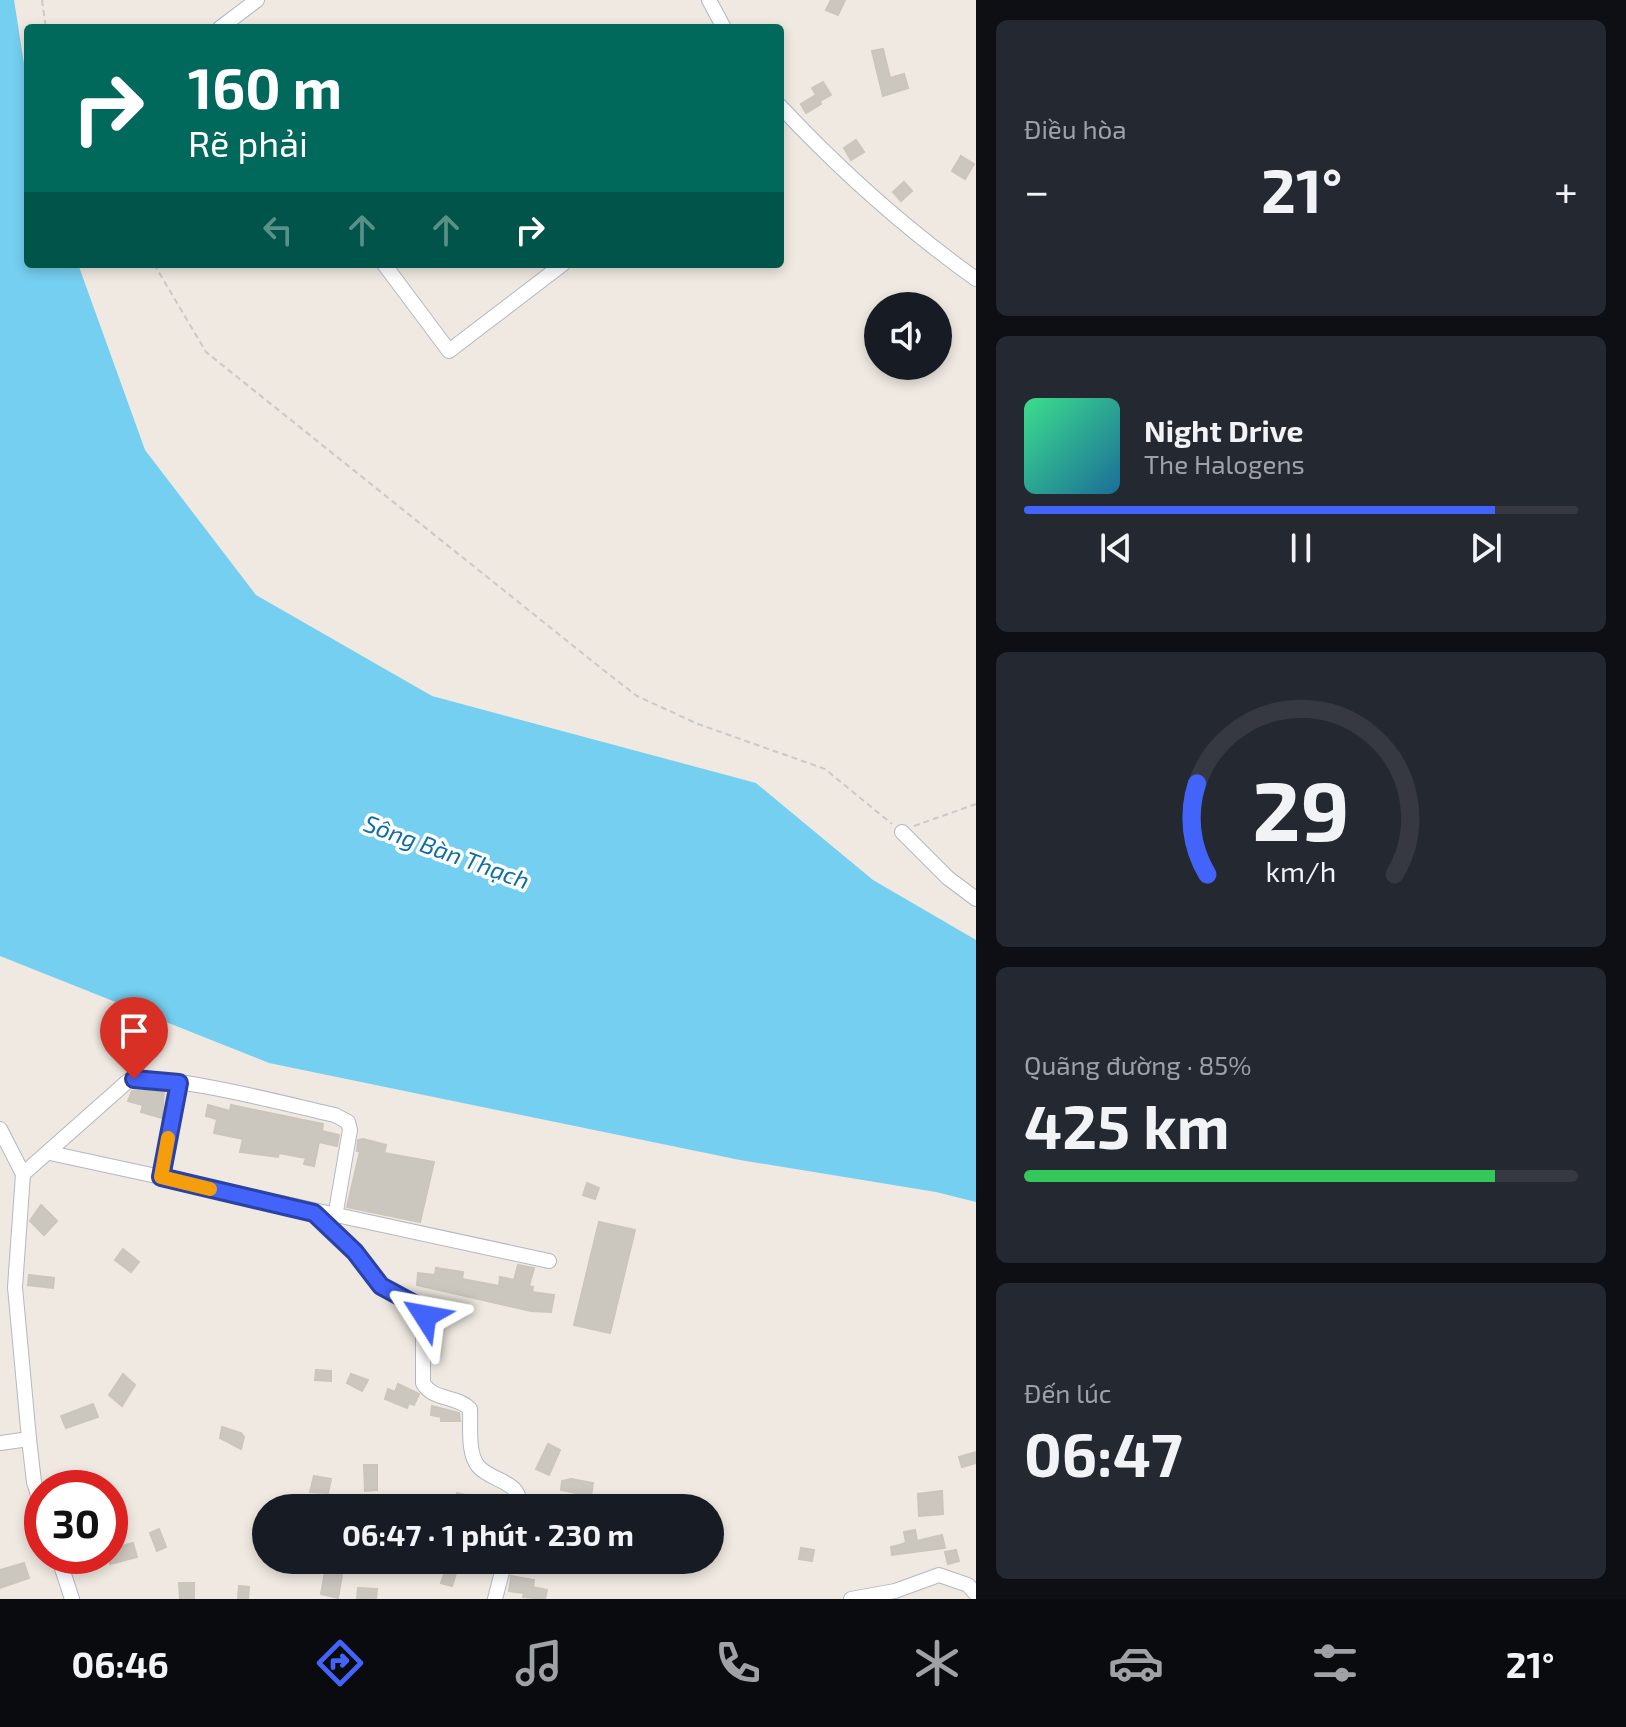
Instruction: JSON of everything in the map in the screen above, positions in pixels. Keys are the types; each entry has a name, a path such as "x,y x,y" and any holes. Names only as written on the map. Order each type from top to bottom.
{"street":[{"path":"225,24 257,0"},
{"path":"709,0 722,24"},
{"path":"784,110 853,182 917,237 976,279"},
{"path":"387,268 449,351 558,268"},
{"path":"902,832 948,878 976,899"},
{"path":"23,1174 128,1081 141,1078 179,1083 335,1115 348,1122 350,1130 335,1217"},
{"path":"161,1177 179,1083"},
{"path":"0,1129 11,1145 23,1174 15,1287 33,1470"},
{"path":"50,1153 314,1213 549,1261"},
{"path":"314,1213 355,1252 381,1286 423,1310 423,1383 432,1394 463,1403 470,1409 472,1451 477,1465 514,1487 518,1494"},
{"path":"0,1443 29,1439"},
{"path":"64,1574 72,1599"},
{"path":"495,1599 501,1574"},
{"path":"851,1599 895,1591 939,1575 968,1585 976,1594"}],"path":[{"path":"42,0 45,24"},
{"path":"156,268 206,352 637,696 698,724 825,769 902,832 941,814 976,804"}],"water":[{"name":"Sông Bàn Thạch","path":"0,0 14,0 24,64 24,268 79,268 145,450 256,595 432,696 756,783 873,880 976,940 976,1202 936,1192 740,1160 269,1063 0,956"}],"building":[{"path":"831,0 845,0 838,15 826,10"},
{"path":"883,49 890,78 904,74 908,88 883,96 872,51"},
{"path":"823,82 831,95 820,101 812,88"},
{"path":"816,95 821,104 806,113 801,104"},
{"path":"856,140 864,152 851,160 844,148"},
{"path":"961,156 974,164 965,179 952,171"},
{"path":"904,182 912,191 901,201 893,192"},
{"path":"132,1091 164,1091 162,1118 141,1112 143,1105 128,1101"},
{"path":"208,1105 230,1111 231,1105 323,1124 322,1131 339,1135 337,1146 319,1142 314,1166 304,1164 306,1158 279,1153 278,1157 240,1152 243,1139 214,1133 217,1119 206,1116"},
{"path":"358,1140 386,1145 384,1153 434,1162 420,1222 347,1207 360,1151 357,1151"},
{"path":"587,1183 599,1188 595,1199 583,1195"},
{"path":"41,1205 57,1221 44,1235 30,1221"},
{"path":"599,1222 635,1230 610,1333 574,1325"},
{"path":"123,1249 139,1262 131,1272 115,1260"},
{"path":"518,1265 534,1268 529,1286 533,1287 532,1292 554,1295 551,1312 531,1311 417,1285 418,1273 435,1275 436,1268 463,1272 462,1279 499,1286 500,1277 514,1280"},
{"path":"29,1275 54,1278 53,1288 28,1285"},
{"path":"316,1370 331,1371 331,1381 315,1380"},
{"path":"123,1374 135,1385 122,1406 109,1395"},
{"path":"351,1374 368,1380 362,1391 347,1383"},
{"path":"398,1384 419,1394 414,1405 409,1403 407,1408 385,1399 388,1389 395,1392"},
{"path":"93,1404 98,1417 66,1428 61,1416"},
{"path":"432,1406 459,1413 460,1421 441,1421 441,1417 431,1415"},
{"path":"222,1427 241,1433 244,1437 241,1449 220,1438"},
{"path":"548,1444 560,1450 549,1475 536,1469"},
{"path":"976,1452 976,1463 962,1467 959,1457"},
{"path":"364,1465 377,1465 377,1490 365,1491"},
{"path":"314,1476 331,1479 328,1493 310,1492"},
{"path":"571,1479 593,1483 591,1494 561,1490 562,1481"},
{"path":"942,1491 943,1514 919,1516 918,1494"},
{"path":"159,1529 166,1547 157,1551 150,1533"},
{"path":"915,1530 917,1541 942,1535 945,1548 892,1555 891,1547 906,1542 904,1532"},
{"path":"133,1543 137,1557 128,1559 128,1544"},
{"path":"801,1548 814,1550 812,1561 799,1559"},
{"path":"956,1550 959,1561 948,1564 945,1552"},
{"path":"24,1563 24,1574 29,1578 0,1588 0,1570"},
{"path":"325,1574 342,1575 338,1598 321,1594"},
{"path":"444,1574 456,1574 452,1586 441,1583"},
{"path":"511,1576 534,1580 533,1587 547,1590 545,1599 523,1597 524,1593 509,1591"},
{"path":"179,1583 194,1583 194,1599 180,1599"},
{"path":"239,1586 249,1587 248,1599 238,1599"},
{"path":"358,1588 377,1589 376,1599 357,1599"}],"slow traffic":[{"path":"168,1138 161,1177 210,1189"}],"route":[{"path":"134,1079 179,1083 161,1177 314,1213 355,1252 381,1286 418,1306 425,1316"}]}
